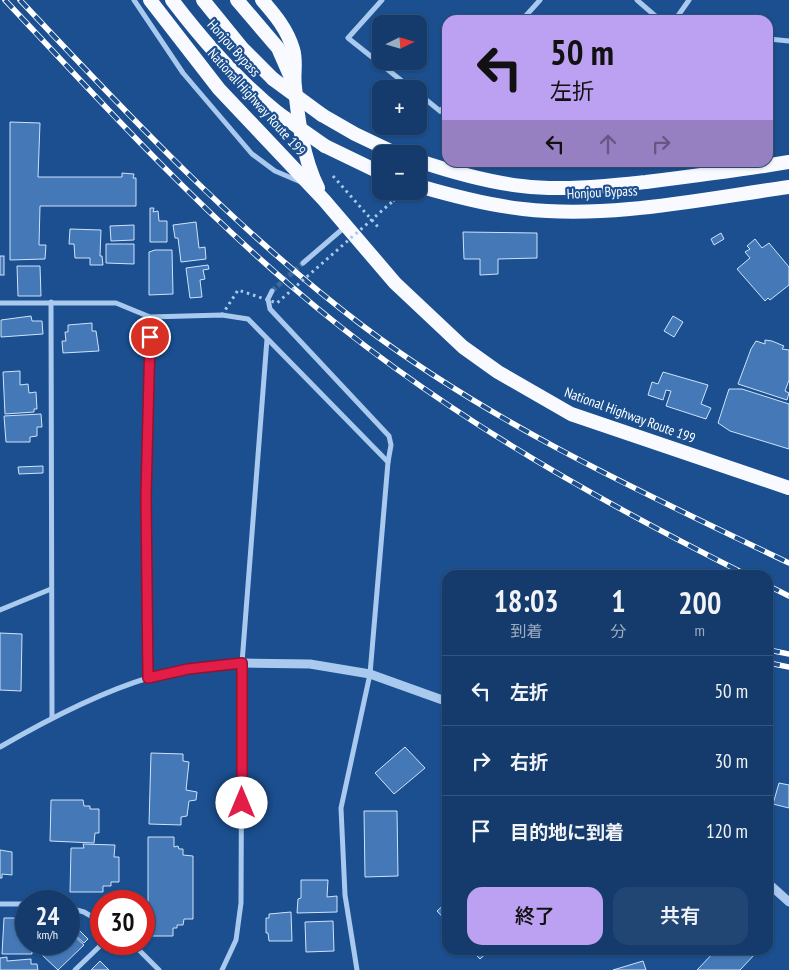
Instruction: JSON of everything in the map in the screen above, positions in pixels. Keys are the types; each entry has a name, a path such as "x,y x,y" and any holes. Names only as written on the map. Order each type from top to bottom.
{"highway":[{"name":"National Highway Route 199","path":"150,0 219,89 324,200 395,283 428,317 463,348 536,395 570,414 789,488"},
{"name":"Honjou Bypass","path":"172,0 224,64 249,90 325,146 372,169"},
{"name":"Honjou Bypass","path":"203,0 242,48 273,78 322,115 378,145"},
{"path":"237,0 278,48 294,85"},
{"name":"National Highway Route 199","path":"262,0 287,34 296,62 294,85 306,154 311,173 324,200"},
{"name":"Honjou Bypass","path":"773,165 789,162"},
{"name":"Honjou Bypass","path":"427,163 468,175 522,186 570,187 613,185 724,173 759,167"},
{"name":"Honjou Bypass","path":"427,188 467,201 524,209 571,211 615,210 789,187"}],"street":[{"path":"134,0 183,73 252,154 274,171 311,186"},
{"path":"382,0 348,38 401,80"},
{"path":"526,15 540,0"},
{"path":"637,0 654,15"},
{"path":"678,15 689,0"},
{"path":"773,39 789,41"},
{"path":"427,100 440,111"},
{"path":"303,264 346,226"},
{"path":"272,291 268,299 270,309 389,436 392,446 388,462 370,674 341,808 345,894 357,970"},
{"path":"51,302 52,717"},
{"path":"0,303 116,303 150,317 222,315 248,319 388,462"},
{"path":"148,678 146,496 150,317"},
{"path":"222,970 236,940 241,902 242,663 267,339"},
{"path":"0,610 51,588"},
{"path":"0,747 52,717 148,678 188,669 242,663 310,664 370,674 442,700"},
{"path":"773,888 789,902"},
{"path":"0,904 15,904"},
{"path":"75,970 91,955"},
{"path":"144,955 160,970"}],"path":[{"path":"333,176 378,227"},
{"path":"222,315 238,290 277,302 394,200"}],"building":[{"path":"10,122 40,123 38,177 122,177 122,173 134,174 133,178 136,178 136,206 40,206 39,245 46,245 45,259 10,260"},
{"path":"150,208 154,208 153,212 158,211 159,221 167,221 167,242 150,242"},
{"path":"196,222 199,248 205,247 206,259 181,262 178,238 175,238 173,225"},
{"path":"134,225 134,240 111,241 110,226"},
{"path":"70,229 101,230 100,256 102,256 103,265 90,265 90,258 75,258 74,244 69,244"},
{"path":"463,232 537,233 537,258 498,259 498,274 480,275 480,259 464,259"},
{"path":"721,233 724,239 714,245 711,239"},
{"path":"755,239 762,248 769,243 789,267 789,285 770,300 768,298 765,301 737,269 750,258 745,252 750,249 747,246"},
{"path":"106,244 134,244 134,264 106,263"},
{"path":"172,250 173,294 149,295 149,252"},
{"path":"0,256 4,256 4,275 0,275"},
{"path":"208,265 209,269 203,270 205,279 200,280 202,297 190,298 186,268"},
{"path":"17,266 40,266 41,296 18,296"},
{"path":"31,316 32,321 42,321 43,334 1,337 1,320"},
{"path":"673,316 683,322 674,337 664,331"},
{"path":"92,323 92,331 96,331 99,351 63,353 62,341 66,341 65,332 68,332 68,325"},
{"path":"765,340 784,346 782,349 789,350 789,380 785,391 789,393 787,400 738,384 751,349 756,341 765,344"},
{"path":"20,371 20,385 28,384 29,393 36,392 37,409 34,409 34,412 5,414 3,372"},
{"path":"663,372 708,385 701,404 711,408 706,419 666,406 671,391 666,390 663,400 648,395 652,382 658,384"},
{"path":"729,389 742,389 789,404 789,449 730,431 718,423"},
{"path":"41,414 42,427 37,427 37,436 30,437 30,442 6,442 4,416"},
{"path":"43,466 43,473 19,474 18,467"},
{"path":"0,633 22,634 21,691 0,690"},
{"path":"405,747 425,768 394,794 375,773"},
{"path":"151,753 183,754 183,761 189,762 186,790 197,792 196,800 189,801 187,816 181,817 181,825 149,824"},
{"path":"779,783 789,785 789,808 773,804"},
{"path":"51,800 83,800 84,806 90,806 90,809 99,809 99,833 95,833 94,843 50,841"},
{"path":"364,811 397,811 398,876 365,877"},
{"path":"148,837 174,837 174,847 178,846 179,849 183,849 183,855 193,856 193,919 184,919 183,925 177,925 177,928 173,928 173,936 155,936 155,890 148,890"},
{"path":"83,844 115,845 114,857 119,857 119,882 111,882 111,886 103,886 103,890 80,892 80,890 70,890 71,848 84,848"},
{"path":"0,850 12,852 12,875 2,874 2,878 0,878"},
{"path":"301,880 328,880 327,897 337,896 337,912 297,913 298,899 301,898"},
{"path":"442,906 442,916 437,911"},
{"path":"291,912 292,941 269,941 268,933 266,933 266,918 269,918 269,914"},
{"path":"4,918 15,918 15,954 2,954"},
{"path":"333,921 334,951 306,952 305,922"},
{"path":"80,931 88,939 84,943 80,939"},
{"path":"42,955 74,955 58,970"},
{"path":"476,955 484,955 480,959"},
{"path":"711,955 754,955 740,970 697,970"},
{"path":"7,957 7,961 31,959 31,964 37,964 38,970 0,970 0,958"},
{"path":"100,961 109,970 91,970"},
{"path":"643,961 646,970 613,970"}],"tunnel":[{"path":"272,291 303,263"}],"railway":[{"path":"5,0 109,110 216,218 291,286 344,329 398,370 510,445 627,512 737,570"},
{"path":"20,0 101,86 227,211 271,251 363,326 464,395 516,426 624,483 789,563"},
{"path":"773,588 789,596"},
{"path":"773,651 789,654"},
{"path":"773,664 789,667"}],"route":[{"path":"150,337 146,496 148,678 188,669 242,663 242,803"}]}
